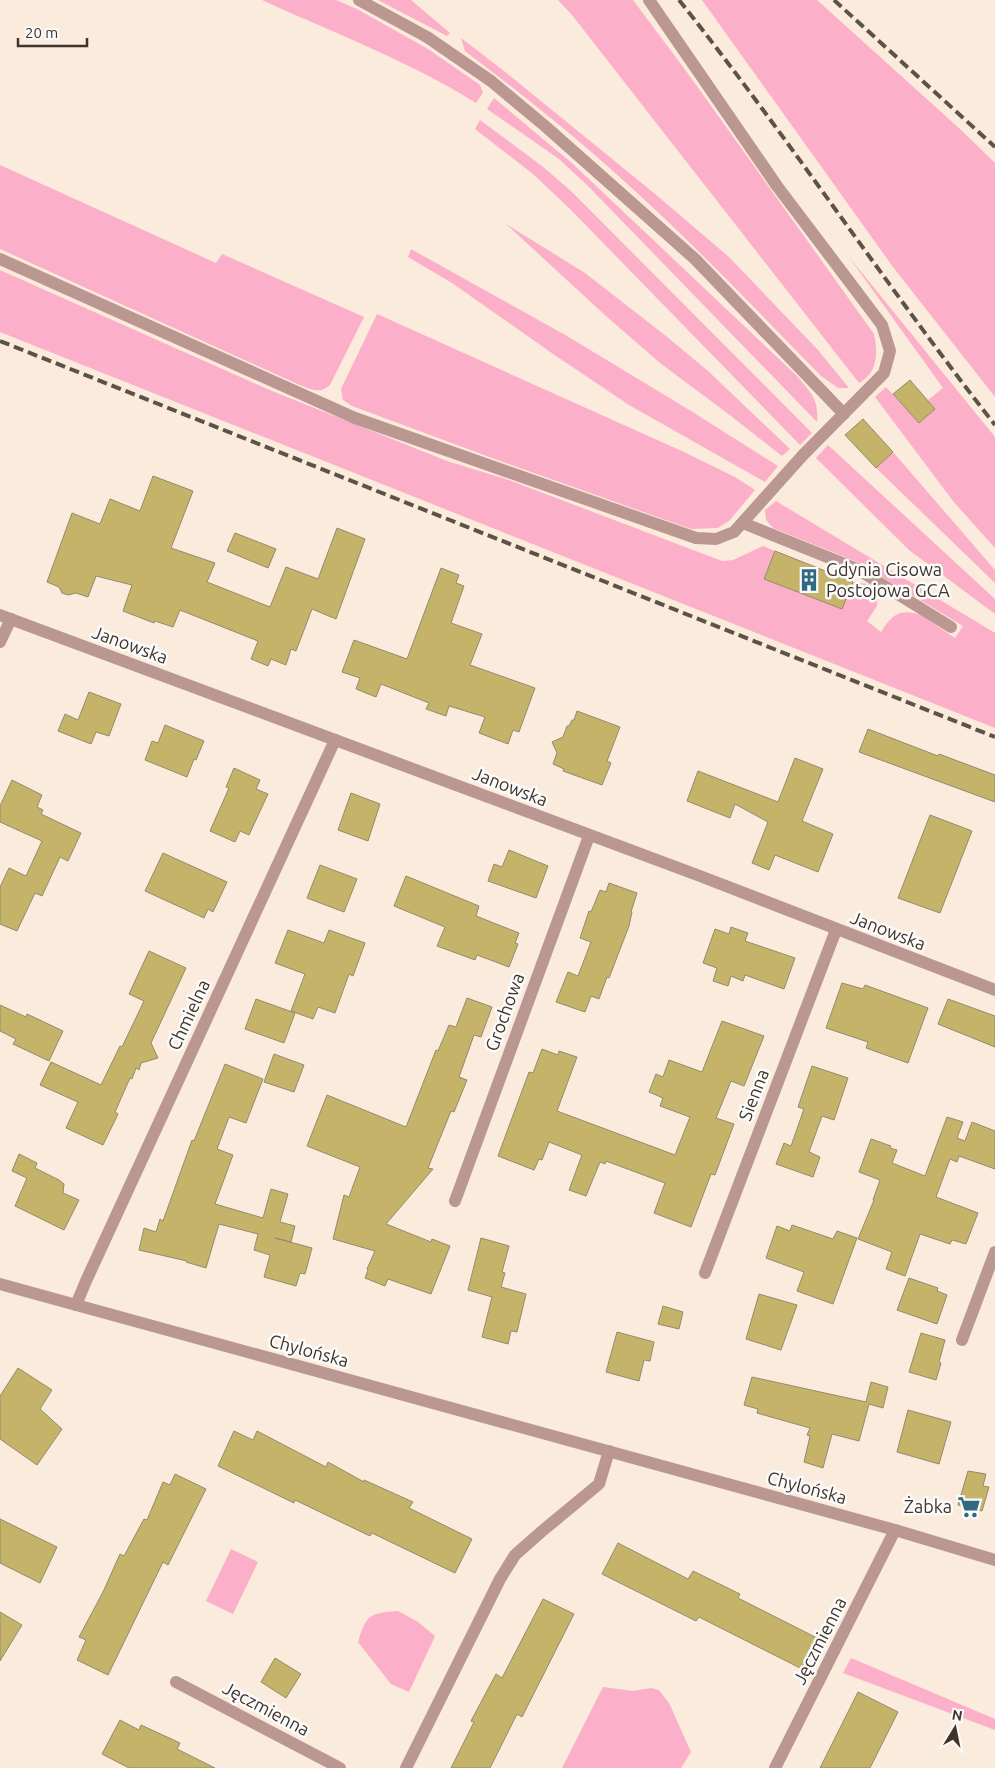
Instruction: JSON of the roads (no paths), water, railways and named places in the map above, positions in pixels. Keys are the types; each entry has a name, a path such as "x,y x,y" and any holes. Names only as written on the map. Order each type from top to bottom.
{"street":[{"path":"360,0 445,49 491,81 545,126 695,259 844,414"},
{"path":"0,259 355,418 696,538 716,539 734,532 803,455 884,373 890,351 882,325 777,186 648,0"},
{"path":"743,523 857,569 951,627"},
{"name":"Janowska","path":"0,642 5,617 700,876 995,990"},
{"name":"Chmielna","path":"76,1305 335,740"},
{"name":"Grochowa","path":"455,1201 589,836"},
{"name":"Sienna","path":"705,1273 836,930"},
{"path":"962,1340 995,1252"},
{"name":"Chylońska","path":"0,1284 895,1530 995,1560"},
{"path":"406,1768 505,1571 525,1546 599,1484 609,1451"},
{"name":"Jęczmienna","path":"775,1768 895,1530"},
{"name":"Jęczmienna","path":"176,1682 340,1768"}],"railway":[{"path":"679,0 720,52 995,425"},
{"path":"834,0 995,147"},
{"path":"0,341 995,737"}],"place":[{"name":"Gdynia Cisowa Postojowa GCA","path":"809,580"},
{"name":"Żabka","path":"969,1507"}]}
